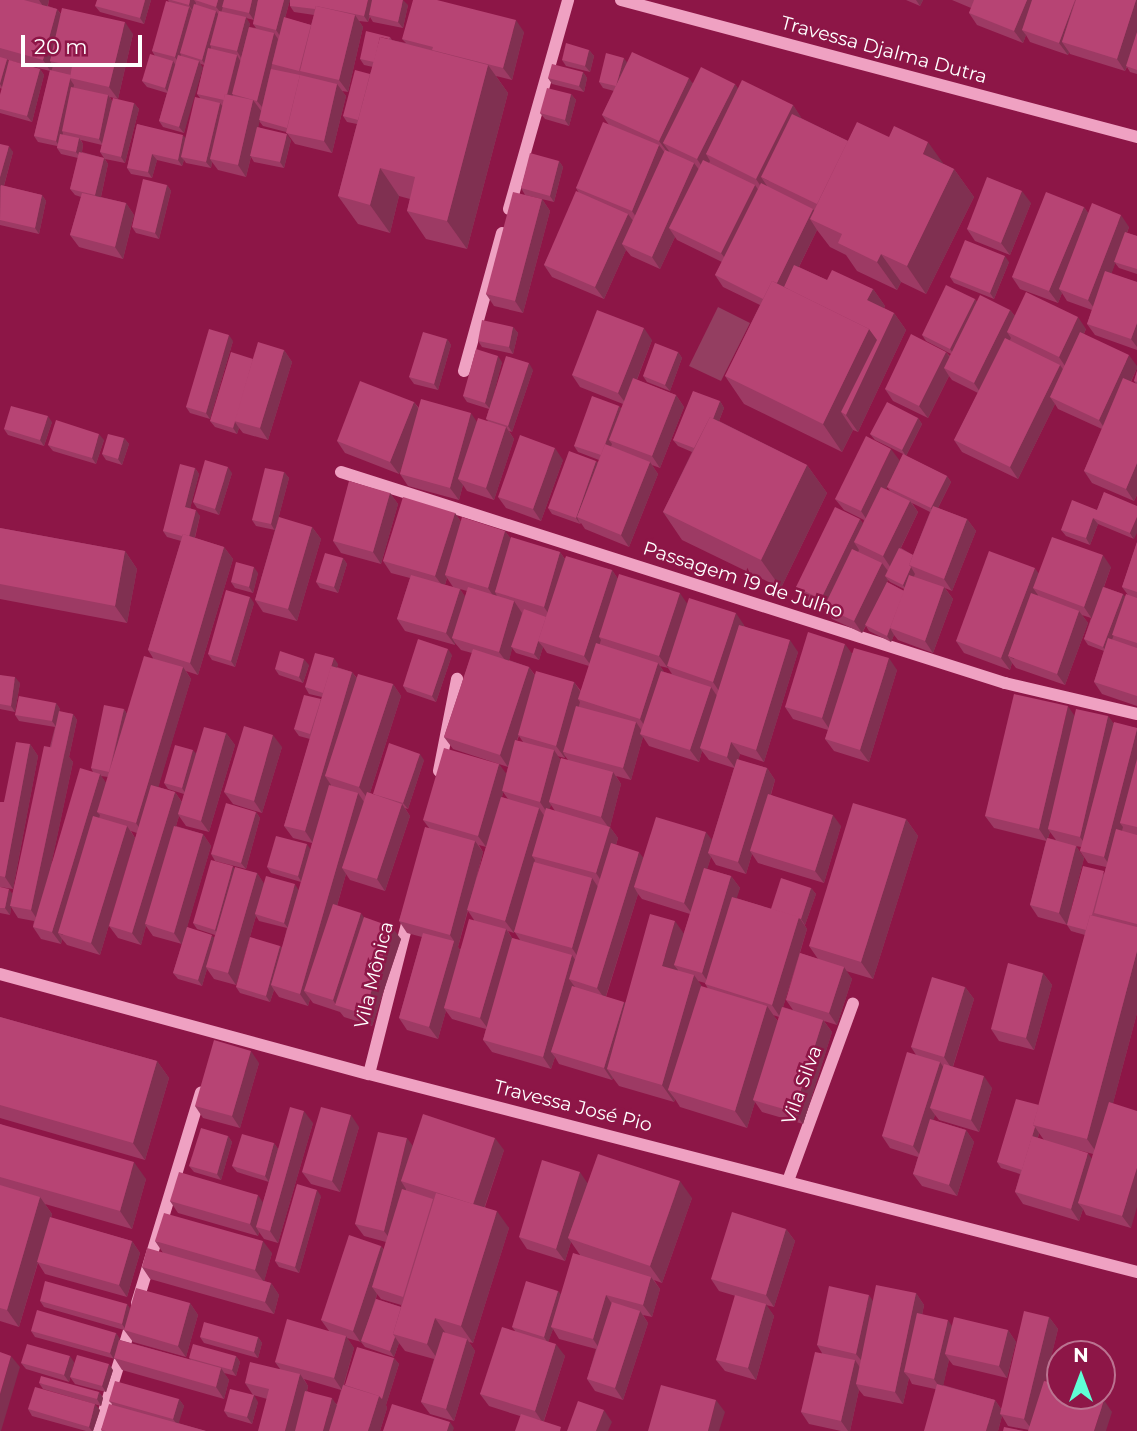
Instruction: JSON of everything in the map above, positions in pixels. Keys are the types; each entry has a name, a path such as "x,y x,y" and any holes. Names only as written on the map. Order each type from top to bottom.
{"street":[{"path":"464,371 568,0"},
{"name":"Travessa Djalma Dutra","path":"621,0 1137,137"},
{"name":"Passagem 19 de Julho","path":"341,472 1005,684 1137,714"},
{"path":"436,785 457,679"},
{"name":"Vila Mônica","path":"369,1074 412,904"},
{"name":"Travessa José Pio","path":"0,974 220,1031 369,1074 1137,1272"},
{"name":"Vila Silva","path":"788,1181 853,1003"},
{"path":"216,1045 220,1031"},
{"path":"98,1431 204,1085"}],"shaded area":[{"path":"718,307 750,323 721,381 689,366"}],"building":[{"path":"0,0 24,0 57,9 43,60 0,48"},
{"path":"97,0 145,0 140,18 95,6"},
{"path":"171,0 190,0 189,5"},
{"path":"195,0 218,0 216,7"},
{"path":"224,0 252,0 249,13 222,7"},
{"path":"258,0 284,0 276,30 253,24"},
{"path":"290,0 368,0 364,16 316,6 315,9 290,6"},
{"path":"372,0 403,0 398,22 369,15"},
{"path":"413,0 437,0 516,20 503,68 432,50 433,47 402,39"},
{"path":"974,0 1027,0 1014,31 969,13"},
{"path":"1032,0 1075,0 1059,43 1022,30"},
{"path":"1076,0 1136,0 1117,59 1062,42"},
{"path":"166,1 189,7 175,57 152,51"},
{"path":"194,4 216,11 202,60 180,53"},
{"path":"316,6 355,15 339,80 300,71"},
{"path":"62,8 125,22 109,87 70,78 72,66 50,61"},
{"path":"219,11 246,17 237,51 210,45"},
{"path":"284,17 311,25 299,71 272,64"},
{"path":"249,27 274,33 257,101 232,94"},
{"path":"366,31 390,37 380,37 374,62 360,59"},
{"path":"1137,32 1137,70 1126,66"},
{"path":"380,37 488,65 447,221 407,211 415,177 380,168 370,205 338,196"},
{"path":"566,43 589,50 585,66 562,60"},
{"path":"208,48 237,55 224,100 197,94"},
{"path":"632,52 689,78 659,141 602,115"},
{"path":"606,53 624,58 616,86 599,82"},
{"path":"150,54 173,61 165,88 142,81"},
{"path":"178,55 199,61 179,127 159,121"},
{"path":"0,57 7,59 0,83"},
{"path":"9,60 40,69 27,116 0,109 0,95"},
{"path":"552,64 583,72 579,86 548,78"},
{"path":"701,67 735,84 697,159 663,143"},
{"path":"271,69 300,75 287,128 259,120"},
{"path":"50,70 71,75 56,141 34,136"},
{"path":"355,70 370,74 358,120 343,116"},
{"path":"300,75 337,84 324,141 286,133"},
{"path":"742,80 793,105 756,179 706,154"},
{"path":"71,87 108,95 99,139 62,131"},
{"path":"547,88 571,94 565,120 540,113"},
{"path":"225,94 253,100 238,165 210,159"},
{"path":"195,97 220,103 206,162 181,157"},
{"path":"113,98 134,103 121,157 100,152"},
{"path":"792,114 848,141 817,204 761,177"},
{"path":"603,122 659,145 632,211 576,188"},
{"path":"857,122 889,137 894,126 928,142 923,154 954,169 907,266 881,254 877,262 838,243 842,234 810,219"},
{"path":"137,124 183,135 178,160 152,154 148,172 127,168"},
{"path":"257,127 287,134 280,162 250,156"},
{"path":"60,134 79,138 76,152 57,148"},
{"path":"0,144 9,146 0,177"},
{"path":"665,150 694,163 652,257 622,244"},
{"path":"79,152 104,158 95,195 70,189"},
{"path":"530,153 559,161 550,196 521,188"},
{"path":"703,160 755,185 721,253 669,228"},
{"path":"987,177 1022,191 1001,243 967,229"},
{"path":"143,179 167,185 155,233 132,227"},
{"path":"761,183 813,209 777,283 772,281 763,299 715,275"},
{"path":"1,185 42,195 35,228 0,220"},
{"path":"576,191 628,214 595,287 544,265"},
{"path":"513,192 542,199 515,301 486,294"},
{"path":"1046,192 1084,207 1049,291 1012,277"},
{"path":"82,193 126,203 115,247 70,235"},
{"path":"1092,203 1121,215 1088,300 1059,289"},
{"path":"1125,232 1137,236 1137,269 1114,262"},
{"path":"965,240 1005,256 990,293 950,277"},
{"path":"794,265 827,280 832,270 873,289 867,300 894,313 846,415 841,412 877,340 869,329 784,287"},
{"path":"1105,271 1137,282 1137,323 1131,339 1087,324"},
{"path":"772,281 869,329 823,424 725,376"},
{"path":"946,285 975,299 950,349 922,335"},
{"path":"1026,292 1078,317 1059,357 1007,332"},
{"path":"980,295 1010,310 974,383 944,368"},
{"path":"597,310 644,328 618,393 572,375"},
{"path":"482,320 513,327 509,347 478,341"},
{"path":"209,329 229,335 206,413 186,407"},
{"path":"423,332 447,339 434,384 409,377"},
{"path":"1080,332 1129,355 1099,420 1050,397"},
{"path":"911,334 946,352 919,406 885,389"},
{"path":"1005,338 1060,365 1010,467 954,440"},
{"path":"258,342 284,350 260,428 234,421"},
{"path":"655,343 678,352 665,385 643,376"},
{"path":"476,349 498,356 485,403 463,396"},
{"path":"231,352 253,359 233,428 210,421"},
{"path":"506,356 529,363 508,426 486,419"},
{"path":"633,378 676,395 652,456 609,440"},
{"path":"1123,378 1137,384 1137,463 1126,489 1084,471"},
{"path":"360,381 414,402 390,462 337,441"},
{"path":"693,391 720,401 713,419 710,417 694,448 673,440"},
{"path":"592,396 619,406 601,455 574,446"},
{"path":"421,399 471,413 450,488 400,474"},
{"path":"887,402 918,418 902,450 870,434"},
{"path":"11,406 48,416 40,440 4,429"},
{"path":"710,417 807,465 761,560 663,512"},
{"path":"478,418 506,427 486,488 458,479"},
{"path":"56,420 99,434 92,458 48,445"},
{"path":"108,434 124,438 118,459 102,454"},
{"path":"520,435 555,448 533,509 498,497"},
{"path":"866,436 891,449 861,511 835,499"},
{"path":"605,444 650,462 621,535 577,517"},
{"path":"569,451 596,461 576,518 548,508"},
{"path":"903,454 947,476 931,508 887,487"},
{"path":"205,460 228,467 215,509 193,502"},
{"path":"180,464 195,468 185,507 196,510 189,536 163,531"},
{"path":"265,468 284,472 271,524 252,520"},
{"path":"349,481 390,493 373,552 333,541"},
{"path":"881,487 910,501 883,556 854,542"},
{"path":"1104,492 1137,506 1137,517 1130,533 1093,518 1086,538 1061,530 1072,500 1097,510"},
{"path":"403,497 455,513 435,576 383,561"},
{"path":"933,506 967,519 944,579 909,565"},
{"path":"835,507 860,519 821,599 796,587"},
{"path":"279,517 312,527 288,609 255,600"},
{"path":"462,517 505,531 488,588 445,575"},
{"path":"0,528 125,551 115,606 0,584"},
{"path":"183,534 224,547 190,663 148,650"},
{"path":"511,537 560,552 544,607 495,592"},
{"path":"1052,537 1103,555 1084,607 1033,588"},
{"path":"1137,542 1137,592 1122,587"},
{"path":"899,548 913,555 903,585 885,576"},
{"path":"852,549 882,563 854,621 824,607"},
{"path":"989,551 1035,568 1001,658 956,641"},
{"path":"325,553 343,558 334,587 316,582"},
{"path":"566,556 612,570 584,656 538,641"},
{"path":"236,562 254,567 249,587 231,582"},
{"path":"619,574 680,593 659,656 599,637"},
{"path":"411,575 460,589 446,633 397,619"},
{"path":"909,575 944,587 925,641 890,628"},
{"path":"887,582 904,591 887,636 865,625"},
{"path":"468,587 514,601 499,652 452,638"},
{"path":"1103,587 1123,594 1103,647 1084,639"},
{"path":"226,590 250,597 231,661 208,654"},
{"path":"1031,593 1079,611 1057,674 1008,656"},
{"path":"1126,594 1137,598 1137,643 1112,635"},
{"path":"689,598 736,613 713,682 667,666"},
{"path":"524,609 546,617 534,654 511,647"},
{"path":"739,625 790,640 756,750 731,742 727,757 700,748"},
{"path":"808,632 845,644 822,718 785,707"},
{"path":"1108,638 1137,648 1137,696 1094,682"},
{"path":"418,639 448,649 432,696 403,686"},
{"path":"596,643 658,663 640,719 578,699"},
{"path":"854,648 889,658 860,750 825,739"},
{"path":"473,649 529,667 500,755 444,737"},
{"path":"280,651 304,659 299,677 275,669"},
{"path":"315,653 334,658 323,693 305,687"},
{"path":"144,656 183,667 136,823 97,812"},
{"path":"331,666 352,672 305,831 284,826"},
{"path":"536,671 574,682 556,746 518,735"},
{"path":"661,671 711,687 690,750 640,734"},
{"path":"358,674 393,684 359,787 325,776"},
{"path":"0,675 15,677 11,706 0,704"},
{"path":"1014,694 1068,706 1039,829 985,816"},
{"path":"304,695 321,699 310,734 294,729"},
{"path":"19,696 56,703 52,721 15,715"},
{"path":"104,705 124,709 109,772 91,768"},
{"path":"576,706 636,722 623,768 563,752"},
{"path":"1076,709 1108,716 1080,837 1048,829"},
{"path":"59,711 73,714 65,751 51,748"},
{"path":"1114,722 1137,729 1104,857 1080,851"},
{"path":"244,726 273,735 254,801 224,792"},
{"path":"204,727 226,733 201,821 178,814"},
{"path":"515,740 554,750 540,802 502,791"},
{"path":"16,742 30,744 5,877 0,876 0,802 4,802"},
{"path":"389,743 420,754 403,803 373,794"},
{"path":"175,745 193,750 182,788 164,783"},
{"path":"44,746 65,750 31,910 10,906"},
{"path":"444,748 499,764 478,836 423,820"},
{"path":"561,758 613,772 601,817 549,802"},
{"path":"737,759 767,768 738,862 708,853"},
{"path":"1137,759 1137,827 1120,823"},
{"path":"80,768 100,774 52,932 33,927"},
{"path":"151,785 175,792 132,933 109,926"},
{"path":"329,785 358,793 300,994 271,985"},
{"path":"367,792 402,804 377,879 342,868"},
{"path":"768,794 833,815 815,871 750,851"},
{"path":"501,797 539,808 505,921 467,910"},
{"path":"226,803 256,812 241,863 211,854"},
{"path":"853,803 906,819 861,962 809,946"},
{"path":"546,808 610,827 596,873 532,856"},
{"path":"93,816 127,826 91,943 58,933"},
{"path":"656,817 706,832 684,903 634,887"},
{"path":"174,826 203,834 174,933 145,924"},
{"path":"425,827 475,841 450,935 399,921"},
{"path":"1116,829 1137,835 1137,924 1094,913"},
{"path":"276,836 307,844 298,876 267,867"},
{"path":"1047,838 1076,846 1059,913 1030,905"},
{"path":"611,843 639,852 597,988 569,979"},
{"path":"211,860 233,866 215,930 193,923"},
{"path":"534,862 592,878 572,948 514,932"},
{"path":"1083,866 1104,871 1086,930 1067,925"},
{"path":"235,867 257,873 228,973 206,967"},
{"path":"704,868 731,876 702,973 674,965"},
{"path":"266,876 295,884 284,923 255,914"},
{"path":"781,878 811,888 801,919 771,909"},
{"path":"0,887 9,889 5,908 0,908"},
{"path":"732,897 799,917 772,1005 705,984"},
{"path":"333,904 361,913 333,1000 304,991"},
{"path":"650,914 675,921 662,966 694,975 662,1085 607,1069"},
{"path":"1090,915 1137,927 1137,951 1087,1139 1033,1125"},
{"path":"364,917 392,927 364,1014 335,1005"},
{"path":"469,919 506,929 480,1018 444,1008"},
{"path":"187,927 212,935 198,980 173,973"},
{"path":"423,933 454,941 429,1027 399,1018"},
{"path":"250,937 280,946 266,996 236,987"},
{"path":"512,938 572,955 543,1057 483,1040"},
{"path":"800,953 844,967 829,1013 786,1000"},
{"path":"1008,963 1043,973 1026,1038 991,1029"},
{"path":"932,977 965,987 944,1057 911,1047"},
{"path":"572,986 624,1002 604,1068 551,1052"},
{"path":"701,986 767,1006 735,1111 668,1090"},
{"path":"782,1007 823,1020 794,1112 753,1100"},
{"path":"0,1017 157,1061 133,1143 0,1105"},
{"path":"214,1040 251,1051 232,1116 195,1106"},
{"path":"907,1052 940,1062 913,1146 882,1136"},
{"path":"944,1064 984,1076 971,1120 930,1108"},
{"path":"1016,1099 1039,1105 1022,1170 997,1162"},
{"path":"1109,1102 1137,1111 1137,1168 1122,1216 1078,1203"},
{"path":"290,1107 304,1111 270,1231 256,1227"},
{"path":"321,1107 351,1115 332,1181 302,1172"},
{"path":"423,1114 495,1138 473,1204 401,1181"},
{"path":"930,1119 966,1130 949,1185 913,1174"},
{"path":"0,1124 134,1162 120,1211 0,1177"},
{"path":"201,1128 228,1136 217,1174 189,1166"},
{"path":"378,1132 407,1138 384,1231 355,1224"},
{"path":"242,1134 274,1143 265,1176 232,1166"},
{"path":"1032,1136 1088,1153 1071,1209 1015,1192"},
{"path":"598,1154 680,1181 650,1266 568,1238"},
{"path":"542,1160 580,1172 556,1249 519,1237"},
{"path":"179,1172 258,1195 250,1224 170,1201"},
{"path":"297,1184 317,1190 295,1267 275,1261"},
{"path":"0,1185 40,1197 7,1310 0,1308"},
{"path":"402,1189 433,1199 403,1297 372,1287"},
{"path":"436,1193 497,1211 461,1326 435,1318 427,1344 393,1334"},
{"path":"732,1212 786,1229 766,1295 711,1279"},
{"path":"164,1213 263,1241 255,1270 155,1241"},
{"path":"50,1217 132,1241 119,1285 37,1262"},
{"path":"349,1235 381,1246 353,1331 321,1320"},
{"path":"147,1248 271,1283 265,1302 142,1267"},
{"path":"573,1253 651,1277 643,1305 606,1295 593,1339 551,1327"},
{"path":"45,1281 127,1304 122,1324 40,1301"},
{"path":"526,1281 558,1291 544,1337 512,1327"},
{"path":"876,1285 916,1293 895,1392 856,1384"},
{"path":"829,1286 869,1295 856,1354 817,1345"},
{"path":"136,1288 190,1303 178,1346 124,1330"},
{"path":"735,1295 766,1304 748,1368 716,1360"},
{"path":"376,1299 401,1307 390,1351 361,1341"},
{"path":"612,1302 640,1311 615,1388 587,1379"},
{"path":"37,1310 116,1333 110,1353 31,1331"},
{"path":"1024,1311 1049,1317 1024,1419 1000,1414"},
{"path":"917,1313 948,1320 934,1379 904,1372"},
{"path":"954,1317 1008,1330 999,1366 945,1354"},
{"path":"287,1319 346,1336 334,1378 275,1362"},
{"path":"204,1322 258,1337 254,1352 200,1337"},
{"path":"502,1327 556,1344 535,1411 480,1394"},
{"path":"443,1332 467,1339 446,1409 421,1402"},
{"path":"119,1340 221,1368 216,1387 114,1358"},
{"path":"27,1344 70,1356 64,1375 21,1363"},
{"path":"193,1344 236,1356 232,1370 189,1358"},
{"path":"357,1347 394,1358 382,1399 345,1385"},
{"path":"0,1352 11,1356 0,1394"},
{"path":"815,1352 855,1360 841,1421 801,1412"},
{"path":"77,1355 109,1364 102,1386 70,1377"},
{"path":"250,1362 300,1374 285,1431 258,1431 269,1389 245,1383"},
{"path":"41,1376 99,1392 97,1399 39,1383"},
{"path":"115,1381 179,1399 173,1419 109,1401"},
{"path":"1044,1381 1046,1410 1101,1410 1094,1431 1028,1431"},
{"path":"937,1384 995,1400 986,1431 924,1431"},
{"path":"343,1385 379,1396 368,1431 329,1431"},
{"path":"661,1385 716,1400 708,1431 648,1431"},
{"path":"35,1387 95,1404 89,1427 28,1409"},
{"path":"230,1389 254,1395 247,1417 224,1411"},
{"path":"305,1391 332,1398 323,1431 295,1431"},
{"path":"578,1401 604,1410 596,1431 567,1431"},
{"path":"109,1404 206,1431 101,1430"},
{"path":"392,1404 450,1422 447,1431 383,1431"},
{"path":"521,1414 561,1427 560,1431 515,1431"},
{"path":"1004,1427 1024,1431 1003,1431"}]}
